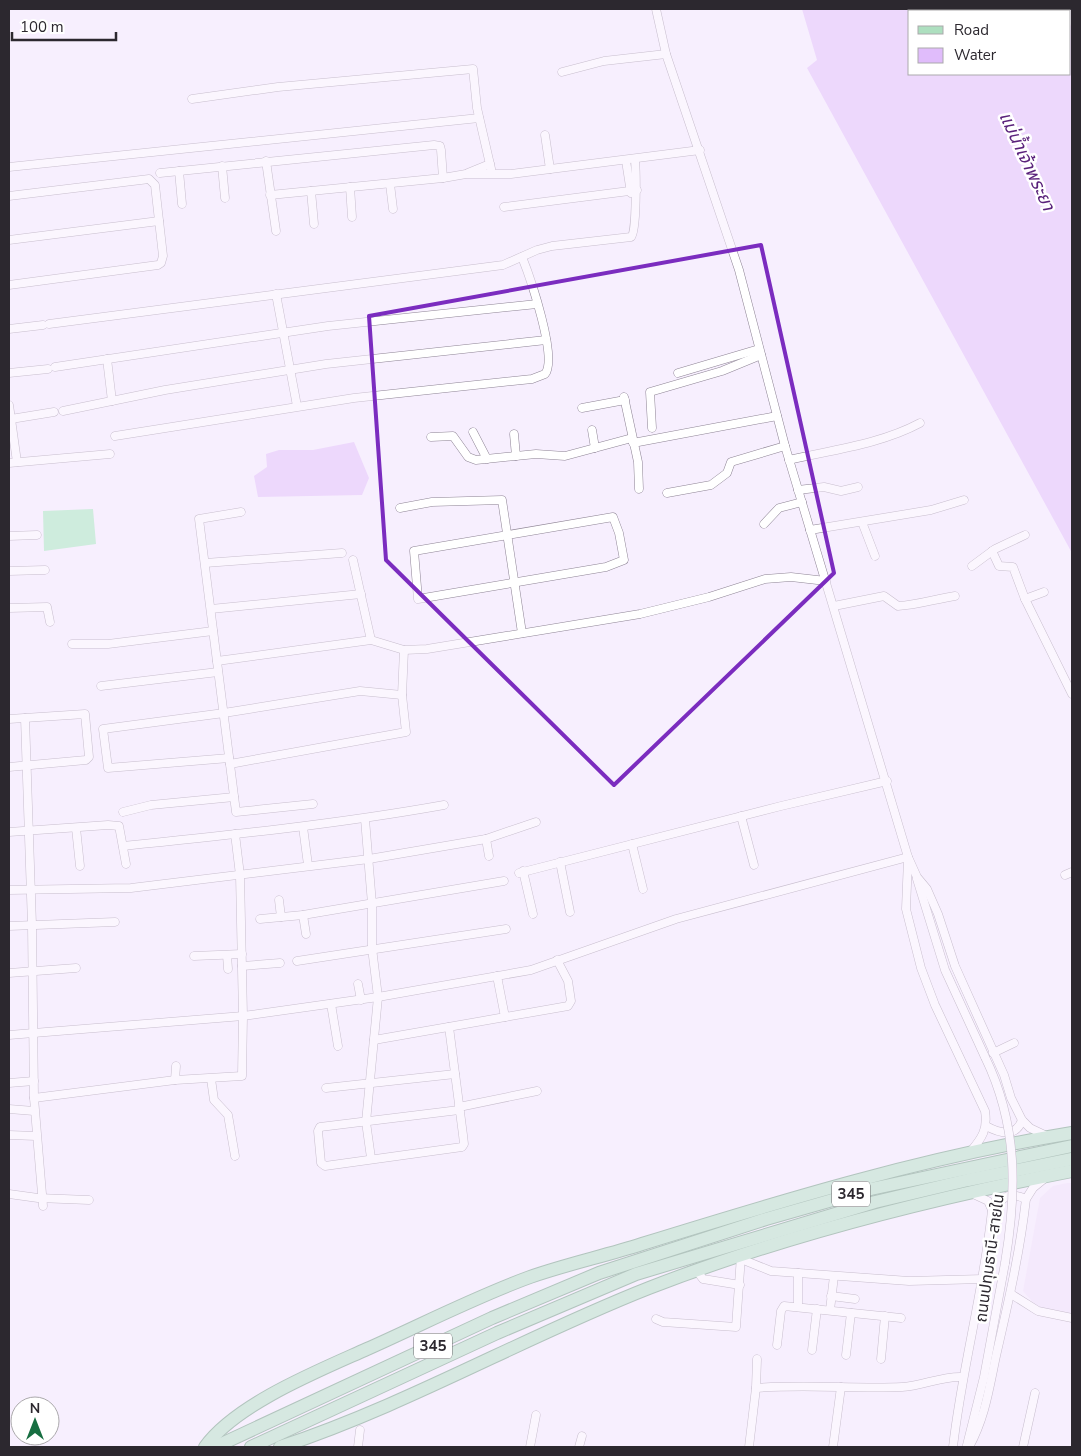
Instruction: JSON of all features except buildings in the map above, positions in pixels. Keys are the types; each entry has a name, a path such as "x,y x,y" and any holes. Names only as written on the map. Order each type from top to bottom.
{"main road":[{"path":"205,1447 225,1425 319,1370 494,1292 565,1266 633,1247 735,1214 866,1177 971,1152 1072,1132"},
{"name":"345","path":"215,1447 500,1314 599,1273 722,1233 871,1189 1072,1146"},
{"name":"345","path":"251,1447 496,1333 636,1274 876,1202 968,1180 1072,1159"},
{"path":"280,1447 338,1426 639,1293 697,1271 797,1238 879,1214 1072,1171"},
{"path":"722,1233 735,1214"},
{"path":"760,1236 797,1238"}],"street":[{"path":"656,9 666,54 700,150 749,308 789,460 887,781 908,857 917,877 927,889 938,914 970,1004 1022,1120 1030,1128 1049,1136"},
{"path":"562,72 604,61 666,54"},
{"path":"192,99 286,87 473,69 479,118 492,173"},
{"path":"9,167 479,118"},
{"path":"545,135 550,169"},
{"path":"160,173 437,145 441,150 443,178"},
{"path":"270,195 390,184 466,174 510,174 635,160 700,150"},
{"path":"633,190 635,160"},
{"path":"9,329 503,265 552,246 631,237 634,230 634,199 626,161"},
{"path":"266,162 276,231"},
{"path":"466,174 490,164"},
{"path":"222,166 225,198"},
{"path":"179,171 182,204"},
{"path":"9,196 149,179 155,185 163,256 161,263 158,265 9,285"},
{"path":"390,184 393,209"},
{"path":"350,188 352,217"},
{"path":"504,206 633,190"},
{"path":"311,191 314,224"},
{"path":"9,240 159,221"},
{"path":"115,436 297,406 539,377 545,374 550,365 537,304 522,257"},
{"path":"276,294 297,406"},
{"path":"9,373 284,334 328,326 537,304"},
{"path":"63,411 290,370 377,358 546,340"},
{"path":"678,373 760,352"},
{"path":"652,428 650,392 722,371 760,352"},
{"path":"106,359 112,401"},
{"path":"582,408 624,399 638,462 639,489"},
{"path":"9,406 13,462 110,454"},
{"path":"10,416 54,412"},
{"path":"431,437 453,436 471,459 516,456 565,456 594,448 777,416"},
{"path":"789,460 881,438 907,430 920,423"},
{"path":"592,430 594,448"},
{"path":"473,432 487,459"},
{"path":"514,434 516,456"},
{"path":"667,493 712,485 727,473 731,462 785,446"},
{"path":"798,490 824,487 841,491 858,487"},
{"path":"400,508 432,502 502,500 522,634"},
{"path":"810,530 931,510 964,500"},
{"path":"764,524 779,508 802,502"},
{"path":"241,512 199,519 236,812 313,804"},
{"path":"613,517 619,532 624,560 606,567 418,599 414,551 507,536 613,517"},
{"path":"862,522 875,556"},
{"path":"9,536 38,535"},
{"path":"972,566 992,551 1025,535"},
{"path":"992,551 999,566 1013,567 1025,599 1072,694"},
{"path":"205,562 342,553"},
{"path":"353,560 371,640"},
{"path":"9,571 44,570"},
{"path":"217,660 371,640 404,650 427,649 640,614 709,597 765,579 791,578 826,581"},
{"path":"1025,599 1044,592"},
{"path":"211,609 361,594"},
{"path":"834,606 884,596 898,606 928,603 935,599 955,596"},
{"path":"9,608 47,607 50,622"},
{"path":"72,644 108,644 213,631"},
{"path":"402,695 360,691 224,714 104,729 108,768 229,761 406,732 402,695 404,650"},
{"path":"102,686 218,672"},
{"path":"9,719 85,714 89,756 86,760 9,767"},
{"path":"25,718 32,926 34,1110 43,1202"},
{"path":"533,914 521,872 887,781"},
{"path":"122,812 151,805 234,797"},
{"path":"123,846 303,827 365,819 444,805"},
{"path":"741,816 754,865"},
{"path":"365,819 372,904 372,948 378,997 372,1083 366,1122 371,1158"},
{"path":"9,890 131,888 369,859 486,839 536,822"},
{"path":"9,832 120,826 126,864"},
{"path":"303,827 308,865"},
{"path":"76,828 80,866"},
{"path":"34,1098 175,1080 242,1076 243,1016 240,875 234,834"},
{"path":"486,839 489,856"},
{"path":"632,844 644,889"},
{"path":"9,1035 243,1016 360,1000 531,970 676,919 908,857"},
{"path":"908,857 906,909 926,982 983,1103 986,1126 980,1140 971,1152"},
{"path":"560,862 570,912"},
{"name":"ถนนปทุมธานี-สายใน","path":"917,877 945,970 972,1032 995,1077 1012,1147 1013,1215 984,1377 967,1447"},
{"path":"260,919 303,915 504,881"},
{"path":"279,900 281,917"},
{"path":"303,915 306,934"},
{"path":"9,926 116,922"},
{"path":"297,961 506,929"},
{"path":"194,956 242,954"},
{"path":"227,955 228,969"},
{"path":"374,1040 571,1004 568,981 557,960"},
{"path":"242,966 280,963"},
{"path":"9,974 76,968"},
{"path":"497,976 506,1017"},
{"path":"358,984 360,1000"},
{"path":"332,1004 338,1046"},
{"path":"449,1027 459,1108 464,1144 462,1147 371,1158 325,1166 321,1163 318,1131 320,1128 459,1108 537,1091"},
{"path":"993,1052 1014,1043"},
{"path":"175,1080 176,1066"},
{"path":"326,1088 455,1074"},
{"path":"212,1079 214,1100 228,1115 235,1156"},
{"path":"9,1083 34,1081"},
{"path":"9,1109 34,1110"},
{"path":"986,1126 1006,1134 1016,1130 1022,1120"},
{"path":"9,1135 36,1136"},
{"path":"967,1447 978,1430 987,1407 1010,1294 1026,1199 1040,1181 1058,1174"},
{"name":"ถนนปทุมธานี-สายใน","path":"953,1447 962,1377 983,1279 992,1210 988,1201 971,1193"},
{"path":"9,1194 43,1202 89,1200"},
{"path":"992,1210 1008,1195 1014,1194 1026,1199"},
{"path":"742,1256 746,1261 771,1271 909,1281 983,1279"},
{"path":"656,1319 663,1322 736,1327 742,1256"},
{"path":"697,1271 704,1279 740,1285"},
{"path":"798,1273 798,1307"},
{"path":"830,1310 834,1276"},
{"path":"1010,1294 1038,1310 1072,1318"},
{"path":"831,1296 855,1299"},
{"path":"777,1345 781,1311 784,1306 901,1318"},
{"path":"812,1350 817,1309"},
{"path":"846,1355 851,1313"},
{"path":"881,1359 885,1316"},
{"path":"749,1447 756,1388 757,1359"},
{"path":"756,1388 792,1385 905,1387 947,1376 962,1377"},
{"path":"833,1447 841,1387"},
{"path":"1022,1447 1035,1393"},
{"path":"530,1447 536,1416"},
{"path":"358,1447 360,1430"},
{"path":"579,1447 582,1436"}],"highlighted area":[{"path":"761,245 834,573 614,785 386,560 369,316"}],"shaded area":[{"path":"1072,1183 1072,1315 1038,1308 1023,1291 1040,1198 1053,1186"}],"green space":[{"path":"93,509 96,544 44,551 43,511"}],"water":[{"name":"แม่น้ำเจ้าพระยา","path":"802,9 1063,10 908,10 908,75 1071,75 1071,26 1072,29 1072,553 807,68 817,60"},
{"path":"354,442 369,478 362,495 258,497 254,476 267,467 266,454 279,450 313,450"}]}
